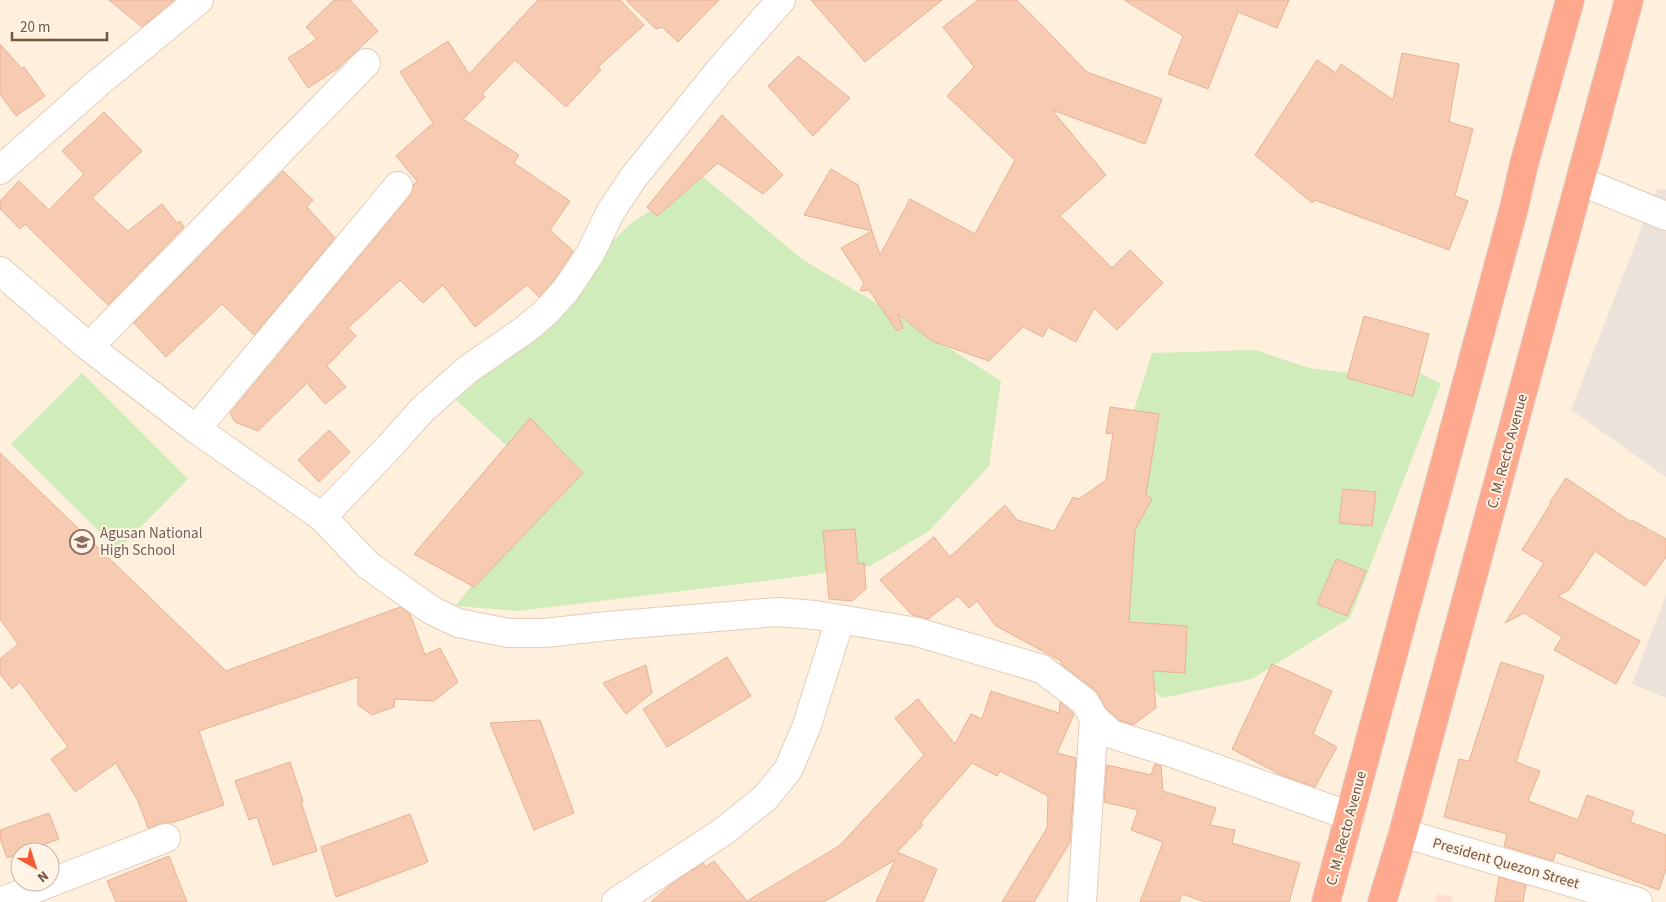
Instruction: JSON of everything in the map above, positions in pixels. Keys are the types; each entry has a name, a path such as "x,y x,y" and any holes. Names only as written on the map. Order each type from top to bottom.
{"highway":[{"name":"C. M. Recto Avenue","path":"1326,902 1514,208 1524,164 1570,0"},
{"name":"C. M. Recto Avenue","path":"1382,902 1403,834 1630,0"}],"street":[{"path":"0,170 98,83 199,0"},
{"path":"322,517 423,409 467,370 526,329 546,312 566,290 590,254 611,211 633,178 719,71 781,0"},
{"path":"89,347 366,63"},
{"path":"1580,181 1666,216"},
{"path":"196,428 398,186"},
{"path":"0,271 89,347 196,428 322,517 368,565 431,610 458,623 508,633 545,633 616,625 778,612 815,615 917,632 1042,670 1085,702 1094,718 1111,734 1175,754 1350,816"},
{"path":"616,902 724,831 765,798 788,770 806,728 840,620"},
{"path":"1082,902 1094,718"},
{"name":"President Quezon Street","path":"1403,834 1626,900"},
{"path":"0,902 166,838"}],"shaded area":[{"path":"1657,188 1666,190 1666,477 1571,410"},
{"path":"1666,595 1666,698 1632,684"},
{"path":"1437,894 1453,897 1452,902 1435,902"}],"green space":[{"path":"701,175 803,260 894,313 1001,381 989,466 929,531 870,566 789,578 518,611 455,606 553,488 454,398 628,226"},
{"path":"1255,350 1309,368 1357,374 1417,371 1441,384 1350,618 1252,679 1162,698 1110,647 1128,429 1152,353"},
{"path":"82,373 188,479 118,550 11,444"}],"building":[{"path":"109,0 174,0 142,27"},
{"path":"334,0 350,0 378,31 337,69 308,88 288,58 317,39 306,27"},
{"path":"538,0 620,0 644,25 598,67 601,70 566,107 515,60 482,94 485,97 463,119 519,155 514,163 570,201 550,230 573,251 554,280 539,297 527,285 475,327 443,285 423,303 400,280 348,328 356,336 327,366 346,387 325,404 307,383 258,431 235,422 230,413 410,196 413,185 417,181 396,156 433,123 400,72 448,41 469,74"},
{"path":"626,0 719,0 678,42 662,27 656,29"},
{"path":"811,0 942,0 865,62"},
{"path":"978,0 1017,0 1087,72 1162,99 1145,144 1052,110 1106,175 1060,216 1112,268 1130,250 1163,283 1117,330 1094,308 1076,342 1048,327 1043,337 1023,327 989,361 932,341 898,314 903,328 897,331 869,290 860,291 864,283 841,248 872,231 880,255 910,199 975,234 1015,160 947,96 974,67 943,27"},
{"path":"1124,0 1289,0 1277,28 1238,12 1208,89 1168,74 1183,36"},
{"path":"0,44 22,69 24,67 45,96 16,116 0,94"},
{"path":"1402,53 1459,64 1449,122 1473,129 1455,196 1468,201 1449,250 1315,200 1312,203 1255,155 1317,60 1336,73 1341,64 1393,100"},
{"path":"798,56 850,98 813,136 768,86"},
{"path":"104,112 142,151 92,198 128,231 162,204 177,223 180,221 184,227 108,305 25,224 20,229 0,209 0,201 19,181 49,210 84,174 62,151"},
{"path":"722,115 783,175 763,194 718,163 657,216 647,207"},
{"path":"831,169 858,185 872,231 804,215"},
{"path":"283,171 313,200 307,207 335,238 254,335 222,304 166,357 134,323"},
{"path":"1364,316 1429,334 1413,396 1347,378"},
{"path":"1110,407 1159,414 1146,495 1152,499 1135,530 1129,622 1187,626 1185,673 1153,671 1156,708 1133,725 1119,720 1106,708 1095,690 1061,664 1061,661 996,626 977,601 969,608 958,596 928,619 912,615 880,580 934,537 950,557 1005,505 1017,520 1054,531 1073,497 1079,499 1106,480 1113,434 1106,433"},
{"path":"530,418 583,473 474,587 414,554"},
{"path":"329,430 350,452 319,482 298,460"},
{"path":"0,453 226,671 400,607 410,614 425,655 440,648 458,682 434,701 395,699 394,707 372,715 358,705 358,677 199,731 224,805 171,823 161,823 148,828 138,801 116,763 75,792 51,759 68,747 20,682 12,689 0,674 0,659 18,644 0,619"},
{"path":"1566,478 1631,522 1632,520 1666,539 1666,557 1645,586 1595,551 1569,590 1558,596 1640,641 1616,684 1554,650 1562,637 1524,613 1505,623 1544,563 1522,550"},
{"path":"1343,489 1376,492 1372,526 1339,523"},
{"path":"855,529 858,564 864,563 866,589 852,601 829,599 823,531"},
{"path":"1336,559 1366,571 1347,616 1317,604"},
{"path":"727,657 751,696 667,747 643,709"},
{"path":"1501,662 1544,676 1516,762 1540,771 1528,801 1578,820 1587,795 1634,812 1630,822 1666,835 1666,869 1659,890 1556,852 1553,861 1504,846 1507,834 1444,817 1459,759 1469,761"},
{"path":"1272,664 1332,691 1313,734 1337,747 1315,787 1281,775 1232,749"},
{"path":"646,665 652,693 626,714 603,683"},
{"path":"991,691 1059,713 1060,702 1074,714 1057,753 1076,758 1070,842 1034,902 1002,902 1047,828 1048,796 1000,771 997,776 972,763 921,822 923,825 897,852 937,869 923,902 876,902 895,860 824,902 651,902 674,882 703,863 706,867 714,861 747,901 839,846 924,755 895,718 918,699 955,744 971,714 982,719"},
{"path":"540,720 574,813 534,830 490,723"},
{"path":"290,762 317,851 273,865 257,817 249,820 235,781"},
{"path":"1155,764 1161,766 1163,791 1216,808 1210,825 1235,830 1232,843 1300,863 1289,902 1205,902 1182,894 1179,902 1140,902 1163,842 1131,830 1138,810 1104,802 1107,765 1151,775"},
{"path":"49,813 59,839 51,842 10,842 10,857 7,858 0,838 0,830"},
{"path":"410,814 428,862 336,897 321,847"},
{"path":"169,856 187,902 116,902 107,881"},
{"path":"1499,877 1526,885 1523,902 1495,902"}],"place":[{"name":"Agusan National High School","path":"82,542"}]}
